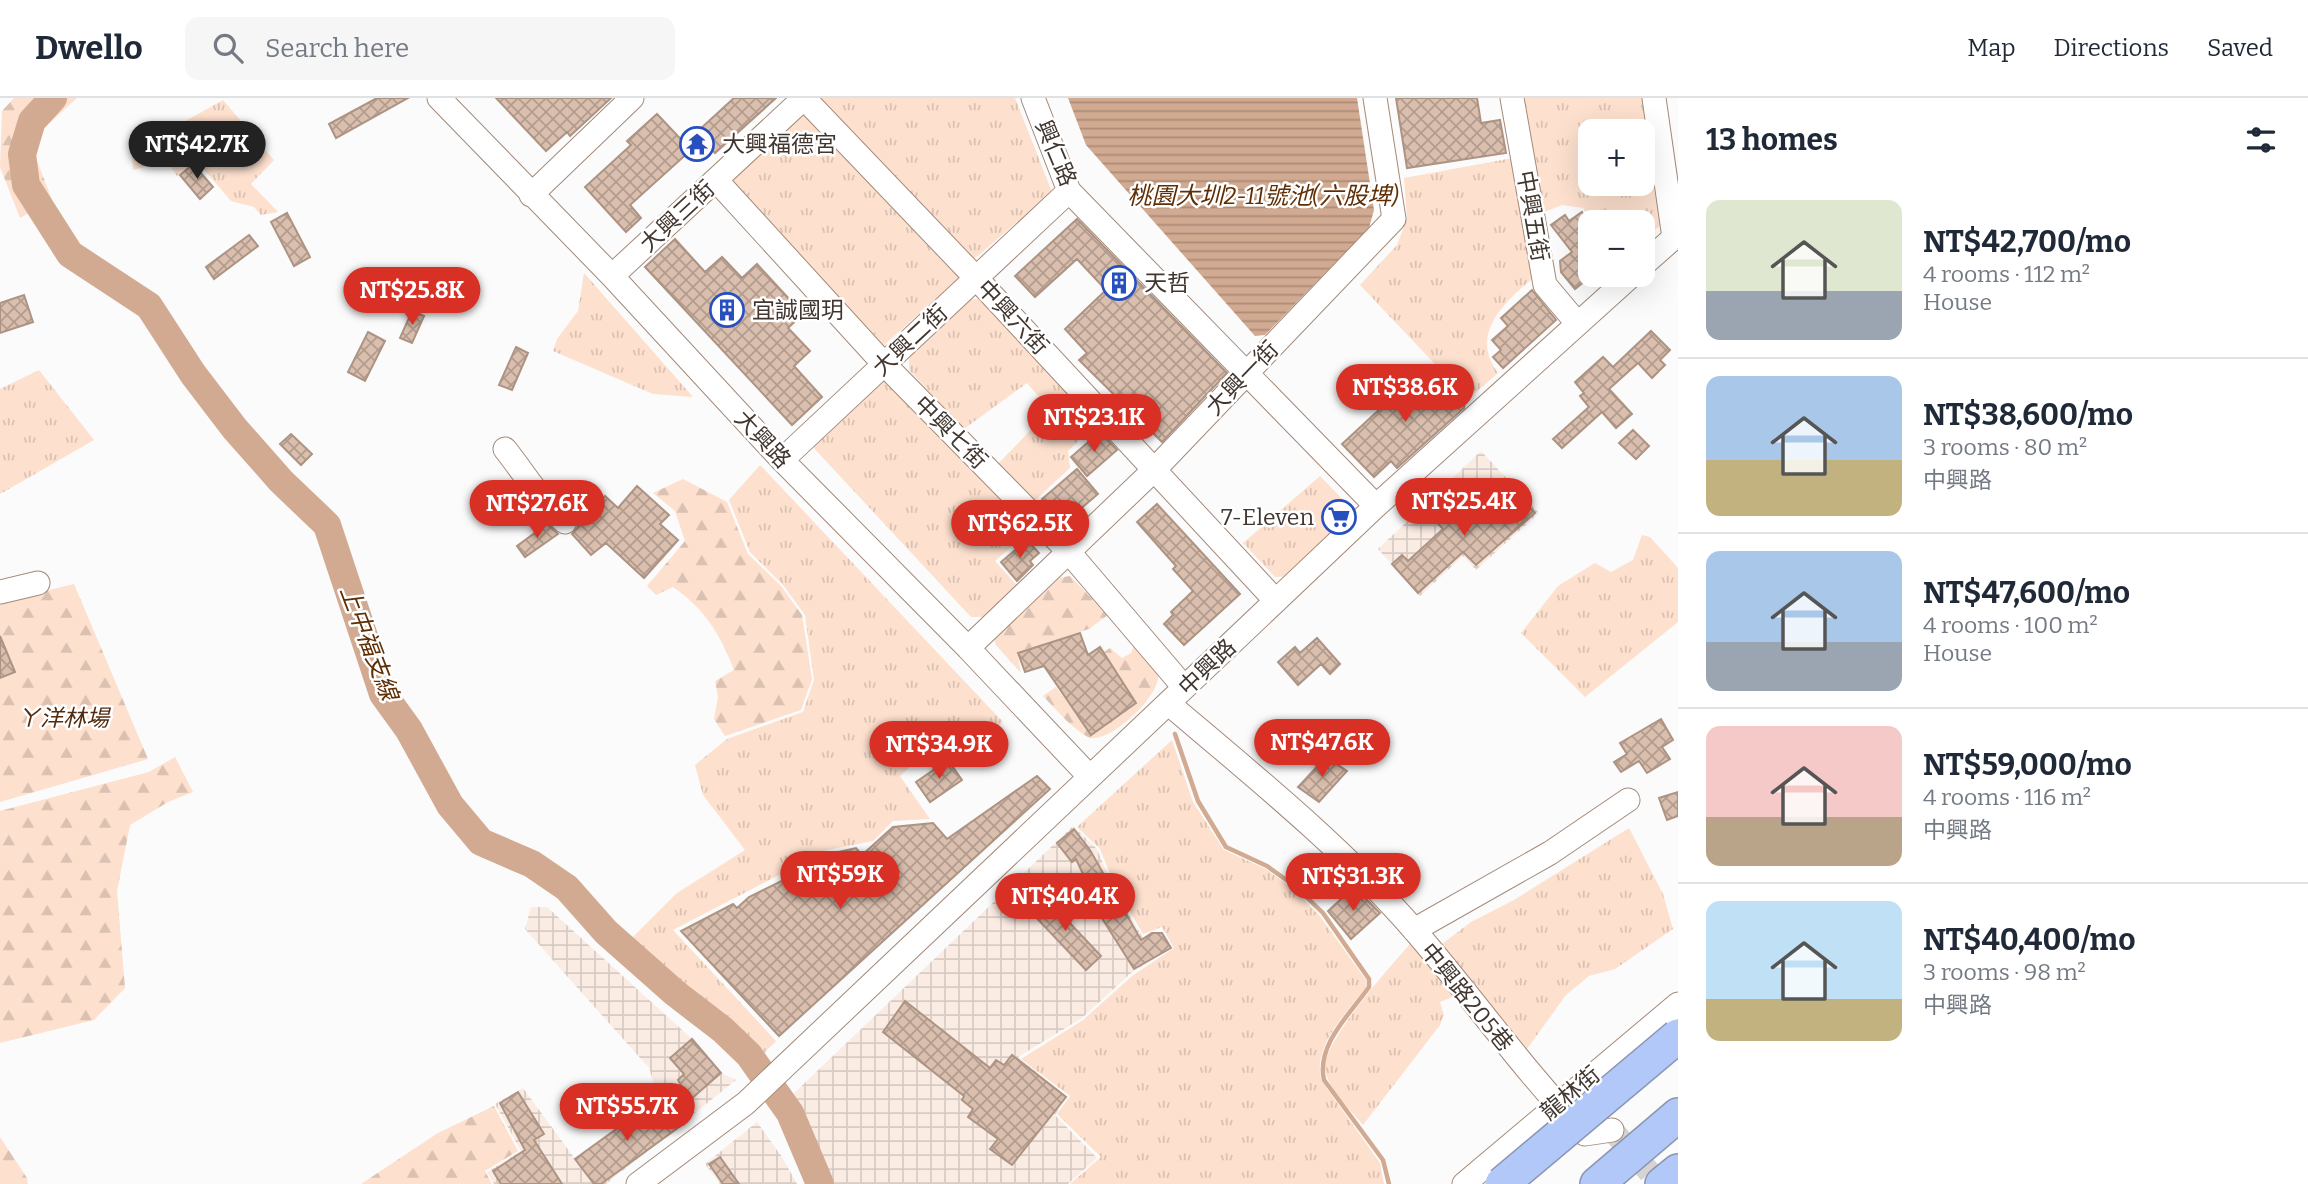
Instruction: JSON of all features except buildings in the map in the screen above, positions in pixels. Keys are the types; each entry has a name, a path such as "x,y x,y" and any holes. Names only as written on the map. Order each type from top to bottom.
{"highway":[{"path":"1502,1184 1678,1036"},
{"path":"1597,1184 1678,1115"},
{"path":"1662,1184 1678,1171"}],"street":[{"name":"大興路","path":"439,98 612,276 782,460 968,648 1089,776"},
{"path":"531,195 632,98"},
{"name":"大興三街","path":"612,276 804,98"},
{"name":"中興六街","path":"804,98 976,278 1276,601"},
{"name":"興仁路","path":"1033,98 1069,191 1376,506"},
{"name":"大興一街","path":"968,648 1155,469 1394,219 1375,98"},
{"name":"中興五街","path":"1512,98 1545,285 1577,323"},
{"path":"1654,98 1676,236 1655,254"},
{"name":"中興七街","path":"716,180 884,364 1068,551 1176,695"},
{"name":"大興二街","path":"782,460 1069,191"},
{"name":"中興路","path":"638,1184 746,1103 1376,506 1618,287"},
{"path":"505,449 533,482 545,506 565,522"},
{"path":"0,592 38,583"},
{"name":"中興路205巷","path":"1176,695 1298,812 1414,930 1556,1104 1585,1134 1612,1130"},
{"path":"1414,930 1550,853 1628,800"},
{"name":"龍林街","path":"1464,1184 1678,1004"}],"shaded area":[{"path":"1481,451 1539,513 1476,570 1463,556 1420,596 1378,549"},
{"path":"1073,826 1097,849 1113,887 1143,938 1152,933 1162,933 1171,948 1131,973 1082,1018 1018,1057 1067,1097 1055,1115 1097,1158 1068,1184 832,1184 788,1099"},
{"path":"531,907 547,907 692,1039 721,1073 736,1080 606,1184 494,1184 487,1172 521,1151 495,1104 523,1088 575,1159 658,1098 649,1068 525,929"},
{"path":"757,1122 797,1184 720,1184 705,1164"}],"green space":[{"path":"14,98 77,98 42,130 36,158 52,200 20,218 0,167 2,111"},
{"path":"820,98 1015,98 1052,192 973,260"},
{"path":"1521,98 1644,98 1647,119 1578,119 1578,196 1655,196 1655,175 1662,224 1655,230 1655,210 1584,210 1562,205 1542,213"},
{"path":"223,100 274,160 251,184 278,212 261,215 254,207 231,201 195,159 177,176 167,161 133,170 132,151"},
{"path":"802,104 961,277 884,345 727,177"},
{"path":"1513,158 1533,278 1511,298 1494,320 1487,345 1490,359 1498,373 1468,399 1360,285 1397,245 1407,219 1404,178"},
{"path":"584,273 693,397 653,394 553,351 557,339 578,311"},
{"path":"984,298 1097,423 1068,451 1070,468 1031,504 997,465 1050,410 1027,383 964,429 909,370 909,355 967,300"},
{"path":"39,370 94,440 0,494 0,389"},
{"path":"886,372 1034,527 995,561 1020,589 991,617 971,617 811,445"},
{"path":"760,465 1003,722 988,733 926,752 900,776 930,819 893,821 873,841 827,850 673,930 776,1041 763,1054 756,1044 654,969 626,944 677,893 745,850 703,795 695,765 727,739 803,712 814,680 805,615 783,585 750,552 729,500"},
{"path":"1320,476 1349,506 1350,523 1294,576 1275,577 1243,543"},
{"path":"683,479 727,502 748,554 781,586 802,615 812,679 801,710 725,736 714,719 718,697 715,681 734,670 723,645 710,623 684,595 673,587 656,595 647,586 685,541 675,511 653,493"},
{"path":"1642,535 1650,537 1678,568 1678,622 1585,697 1521,633 1558,586 1595,563 1611,572 1633,560"},
{"path":"1070,576 1108,615 1089,629 1017,652 1021,673 995,644 994,629 1051,579"},
{"name":"ㄚ洋林場","path":"74,584 148,759 0,802 0,602"},
{"path":"1134,645 1155,666 1157,683 1143,706 1108,734 1097,738 1088,737 1070,724 1043,696 1056,687 1091,735 1137,703 1104,652 1110,648 1122,658 1131,653"},
{"path":"1172,740 1193,802 1224,850 1266,869 1293,889 1319,915 1366,980 1366,987 1326,1042 1320,1067 1321,1080 1380,1163 1384,1184 1070,1184 1101,1157 1057,1114 1070,1096 1021,1059 1083,1020 1132,976 1174,948 1162,927 1143,934 1115,886 1100,849 1077,827"},
{"path":"175,757 193,792 168,802 130,825 117,891 125,988 94,1020 0,1043 0,811 149,772"},
{"path":"1629,828 1663,894 1673,929 1615,969 1589,976 1566,995 1524,1053 1438,947 1471,922 1514,900"},
{"path":"1412,942 1457,995 1440,1002 1444,1015 1440,1025 1363,1125 1329,1082 1325,1066 1328,1054 1361,1002"},
{"path":"494,1106 518,1151 485,1171 492,1184 361,1184 438,1133"},
{"path":"0,1137 27,1178 28,1184 0,1184"}],"water":[{"name":"桃園大圳2-11號池(六股埤)","path":"1068,98 1357,98 1374,210 1369,228 1265,335 1255,336 1086,145"}],"waterway":[{"name":"上中福支線","path":"53,98 32,121 22,154 26,185 70,254 149,306 193,374 235,429 281,481 327,525 383,694 409,730 450,805 481,842 532,864 567,888 606,932 749,1055 790,1113 820,1184"},
{"path":"1175,734 1198,801 1226,847 1267,866 1296,887 1323,913 1369,979 1369,987 1330,1042 1325,1054 1324,1080 1383,1160 1389,1184"}],"tunnel":[{"path":"1612,1130 1660,1184"}],"place":[{"name":"大興福德宮","path":"697,144"},
{"name":"天哲","path":"1119,283"},
{"name":"宜誠國玥","path":"727,310"},
{"name":"7-Eleven","path":"1339,517"}]}
